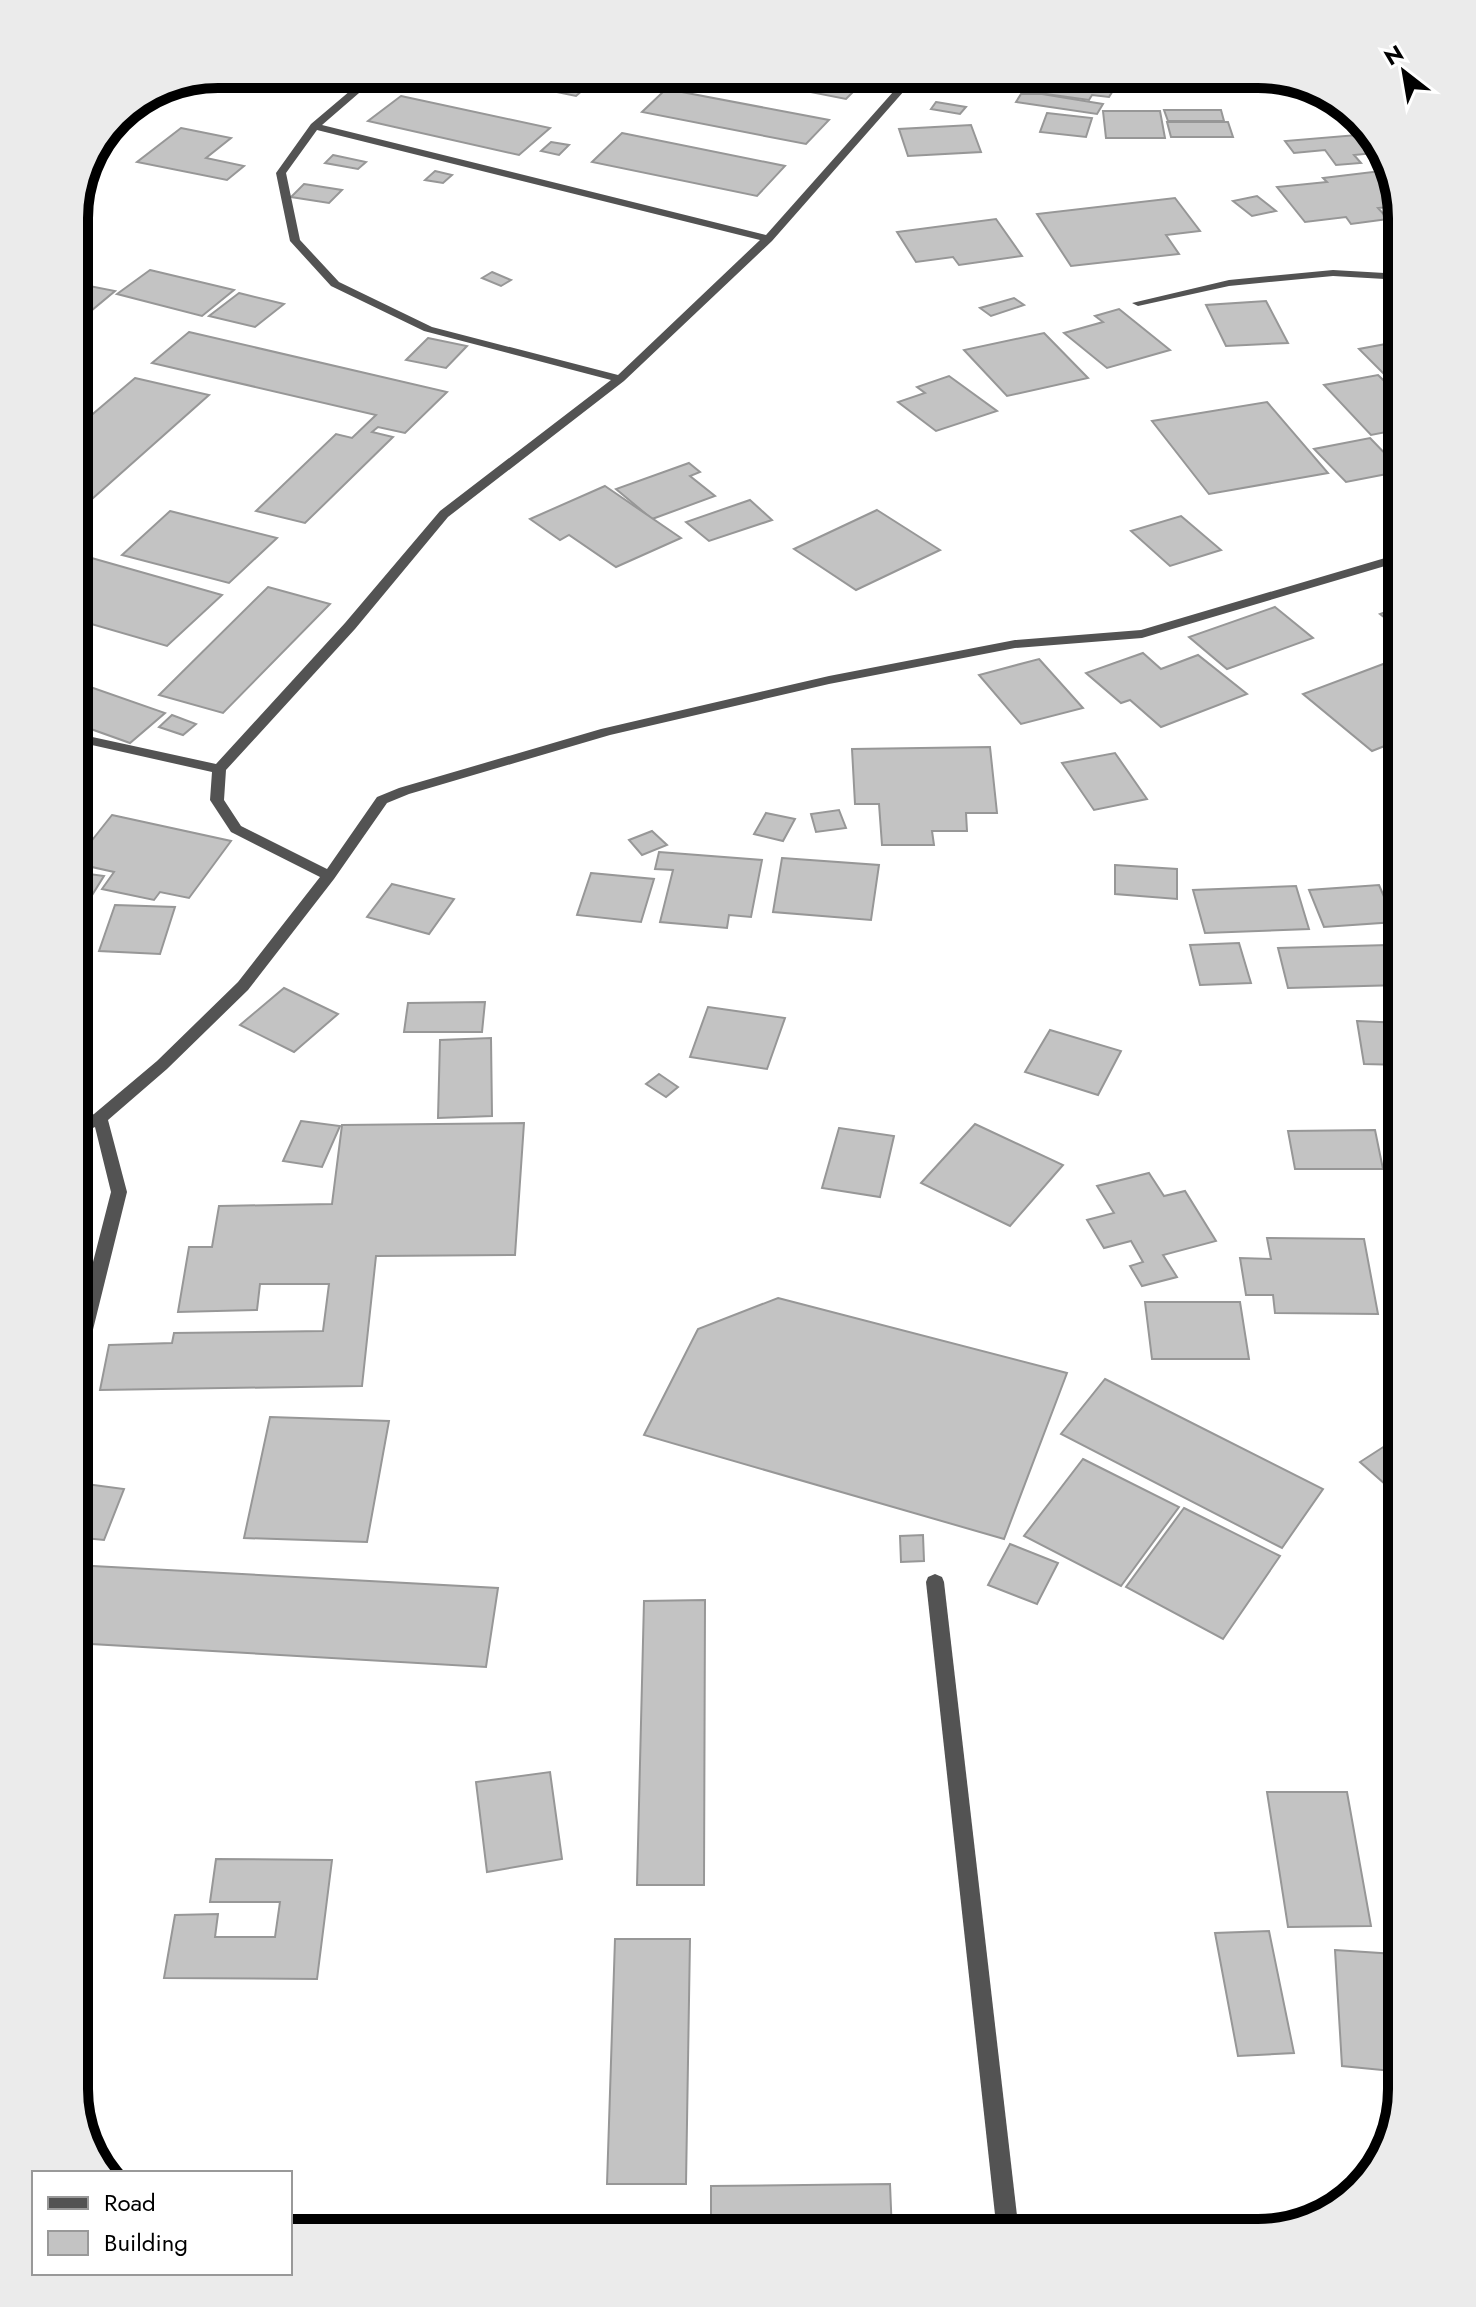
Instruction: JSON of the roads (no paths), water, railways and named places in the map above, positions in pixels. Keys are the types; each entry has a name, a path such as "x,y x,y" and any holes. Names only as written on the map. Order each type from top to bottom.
{"street":[{"path":"360,88 315,126 281,173 295,241 335,284 428,329 620,379"},
{"path":"329,876 236,829 217,800 219,769 350,626 444,514 620,379 768,239 900,88"},
{"path":"315,126 768,239"},
{"path":"1138,303 1229,283 1333,273 1388,276"},
{"path":"88,1124 100,1118 162,1065 243,986 329,876 382,800 621,728 829,680 1015,644 1142,634 1388,561"},
{"path":"88,740 219,769"},
{"path":"88,1315 119,1192 100,1118"},
{"path":"935,1582 1006,2219"}]}
